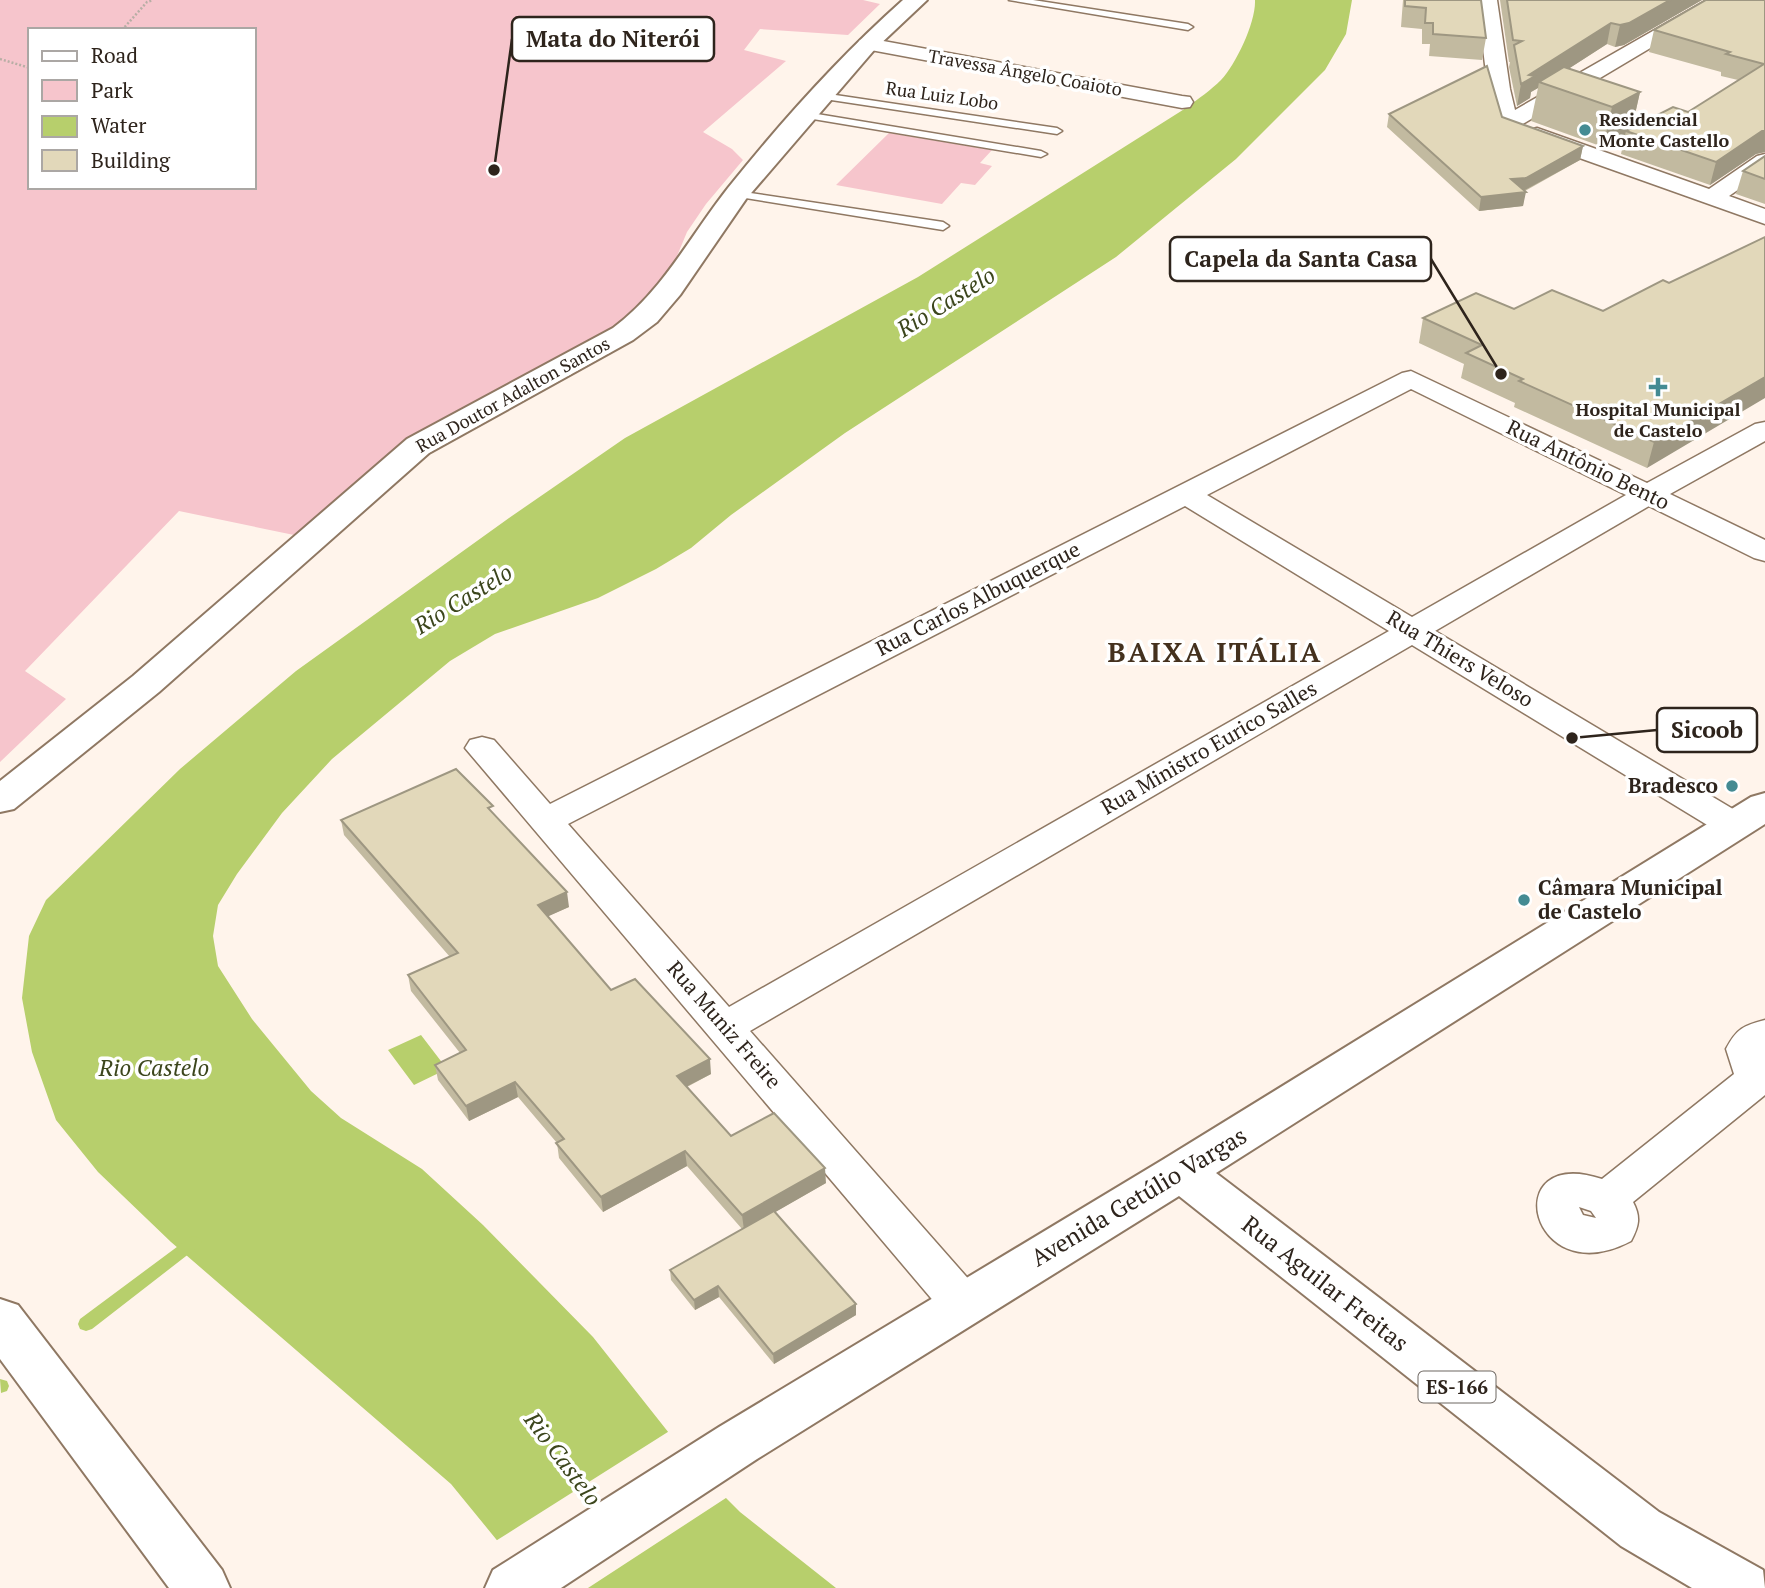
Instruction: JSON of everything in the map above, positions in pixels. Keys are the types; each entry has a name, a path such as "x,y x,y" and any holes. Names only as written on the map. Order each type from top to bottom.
{"main road":[{"name":"Rua Doutor Adalton Santos","path":"0,800 146,684 418,446 623,334 647,316 670,289 737,194 867,44 916,0"},
{"name":"Avenida Getúlio Vargas","path":"513,1588 738,1443 1181,1172 1750,816"},
{"name":"Rua Aguilar Freitas","path":"1181,1172 1640,1529 1743,1588"},
{"path":"0,1320 202,1588"}],"street":[{"path":"1487,0 1499,89 1508,123"},
{"path":"1508,123 1721,0"},
{"name":"Travessa Ângelo Coaioto","path":"867,44 1182,102"},
{"path":"1508,123 1765,217"},
{"path":"1711,198 1765,161"},
{"name":"Rua Carlos Albuquerque","path":"547,821 1411,379"},
{"name":"Rua Antônio Bento","path":"1411,379 1765,552"},
{"name":"Rua Ministro Eurico Salles","path":"726,1027 1649,494 1765,430"},
{"name":"Rua Thiers Veloso","path":"1185,494 1413,630 1750,816"},
{"name":"Rua Muniz Freire","path":"482,748 963,1304"},
{"path":"1607,1199 1763,1078 1747,1058 1746,1049 1750,1041 1765,1034"}],"lane":[{"path":"1014,0 1188,27"},
{"path":"813,106 1041,154"},
{"name":"Rua Luiz Lobo","path":"813,106 1057,131"},
{"path":"737,194 943,226"}],"path":[{"path":"124,28 147,2 153,0"},
{"path":"0,59 28,67"}],"green space":[{"path":"0,0 863,0 880,4 848,35 760,29 744,50 786,61 703,132 732,149 743,160 706,204 687,232 672,268 643,304 600,340 410,443 364,476 294,535 179,511 25,671 66,699 0,762"},
{"path":"889,133 992,150 980,163 992,166 975,185 961,183 942,204 836,185"}],"water":[{"name":"Rio Castelo","path":"1255,0 1352,0 1346,34 1325,70 1236,159 1116,257 845,433 731,515 691,548 598,598 495,634 450,661 332,759 282,813 237,874 218,905 213,936 218,966 252,1019 311,1091 341,1118 422,1169 483,1225 593,1337 699,1471 740,1512 836,1588 536,1588 451,1484 171,1242 98,1172 56,1120 32,1052 22,998 29,936 46,900 180,769 296,671 625,438 918,277 1186,108 1217,84 1233,64 1249,31"},
{"path":"421,1035 447,1069 414,1085 388,1050"}],"pier":[{"path":"671,1430 729,1496 588,1588 531,1588 494,1542"}],"building":[{"path":"1405,0 1481,0 1486,38 1433,34 1433,23 1425,23 1426,8 1405,6"},
{"path":"1507,0 1670,0 1629,23 1611,23 1529,75 1535,76 1521,84 1514,45 1522,41 1513,40"},
{"path":"1706,0 1765,0 1765,131 1716,162 1626,131 1673,107 1688,112 1764,64 1654,30"},
{"path":"1487,66 1502,117 1583,146 1526,178 1511,179 1526,192 1481,197 1389,114"},
{"path":"1564,67 1640,92 1612,107 1539,82"},
{"path":"1765,156 1765,179 1743,171"},
{"path":"1765,237 1765,377 1654,442 1519,381 1523,379 1466,353 1482,345 1423,318 1476,293 1514,309 1552,290 1603,311 1663,280 1669,283"},
{"path":"456,769 493,806 488,808 567,892 538,905 611,990 635,979 710,1059 677,1076 731,1136 774,1113 825,1168 742,1215 685,1151 601,1197 556,1143 564,1139 515,1082 466,1106 435,1065 466,1050 408,975 458,953 341,820"},
{"path":"774,1211 856,1304 773,1354 718,1286 694,1300 670,1270"}],"waterway":[{"path":"86,1324 194,1242"}],"place":[{"name":"Residencial Monte Castello","path":"1585,130"},
{"name":"Mata do Niterói","path":"494,170"},
{"name":"Capela da Santa Casa","path":"1501,374"},
{"name":"Hospital Municipal de Castelo","path":"1658,387"},
{"name":"Sicoob","path":"1572,738"},
{"name":"Bradesco","path":"1732,786"},
{"name":"Câmara Municipal de Castelo","path":"1524,900"}],"district":[{"name":"BAIXA ITÁLIA","path":"1215,652"}]}
